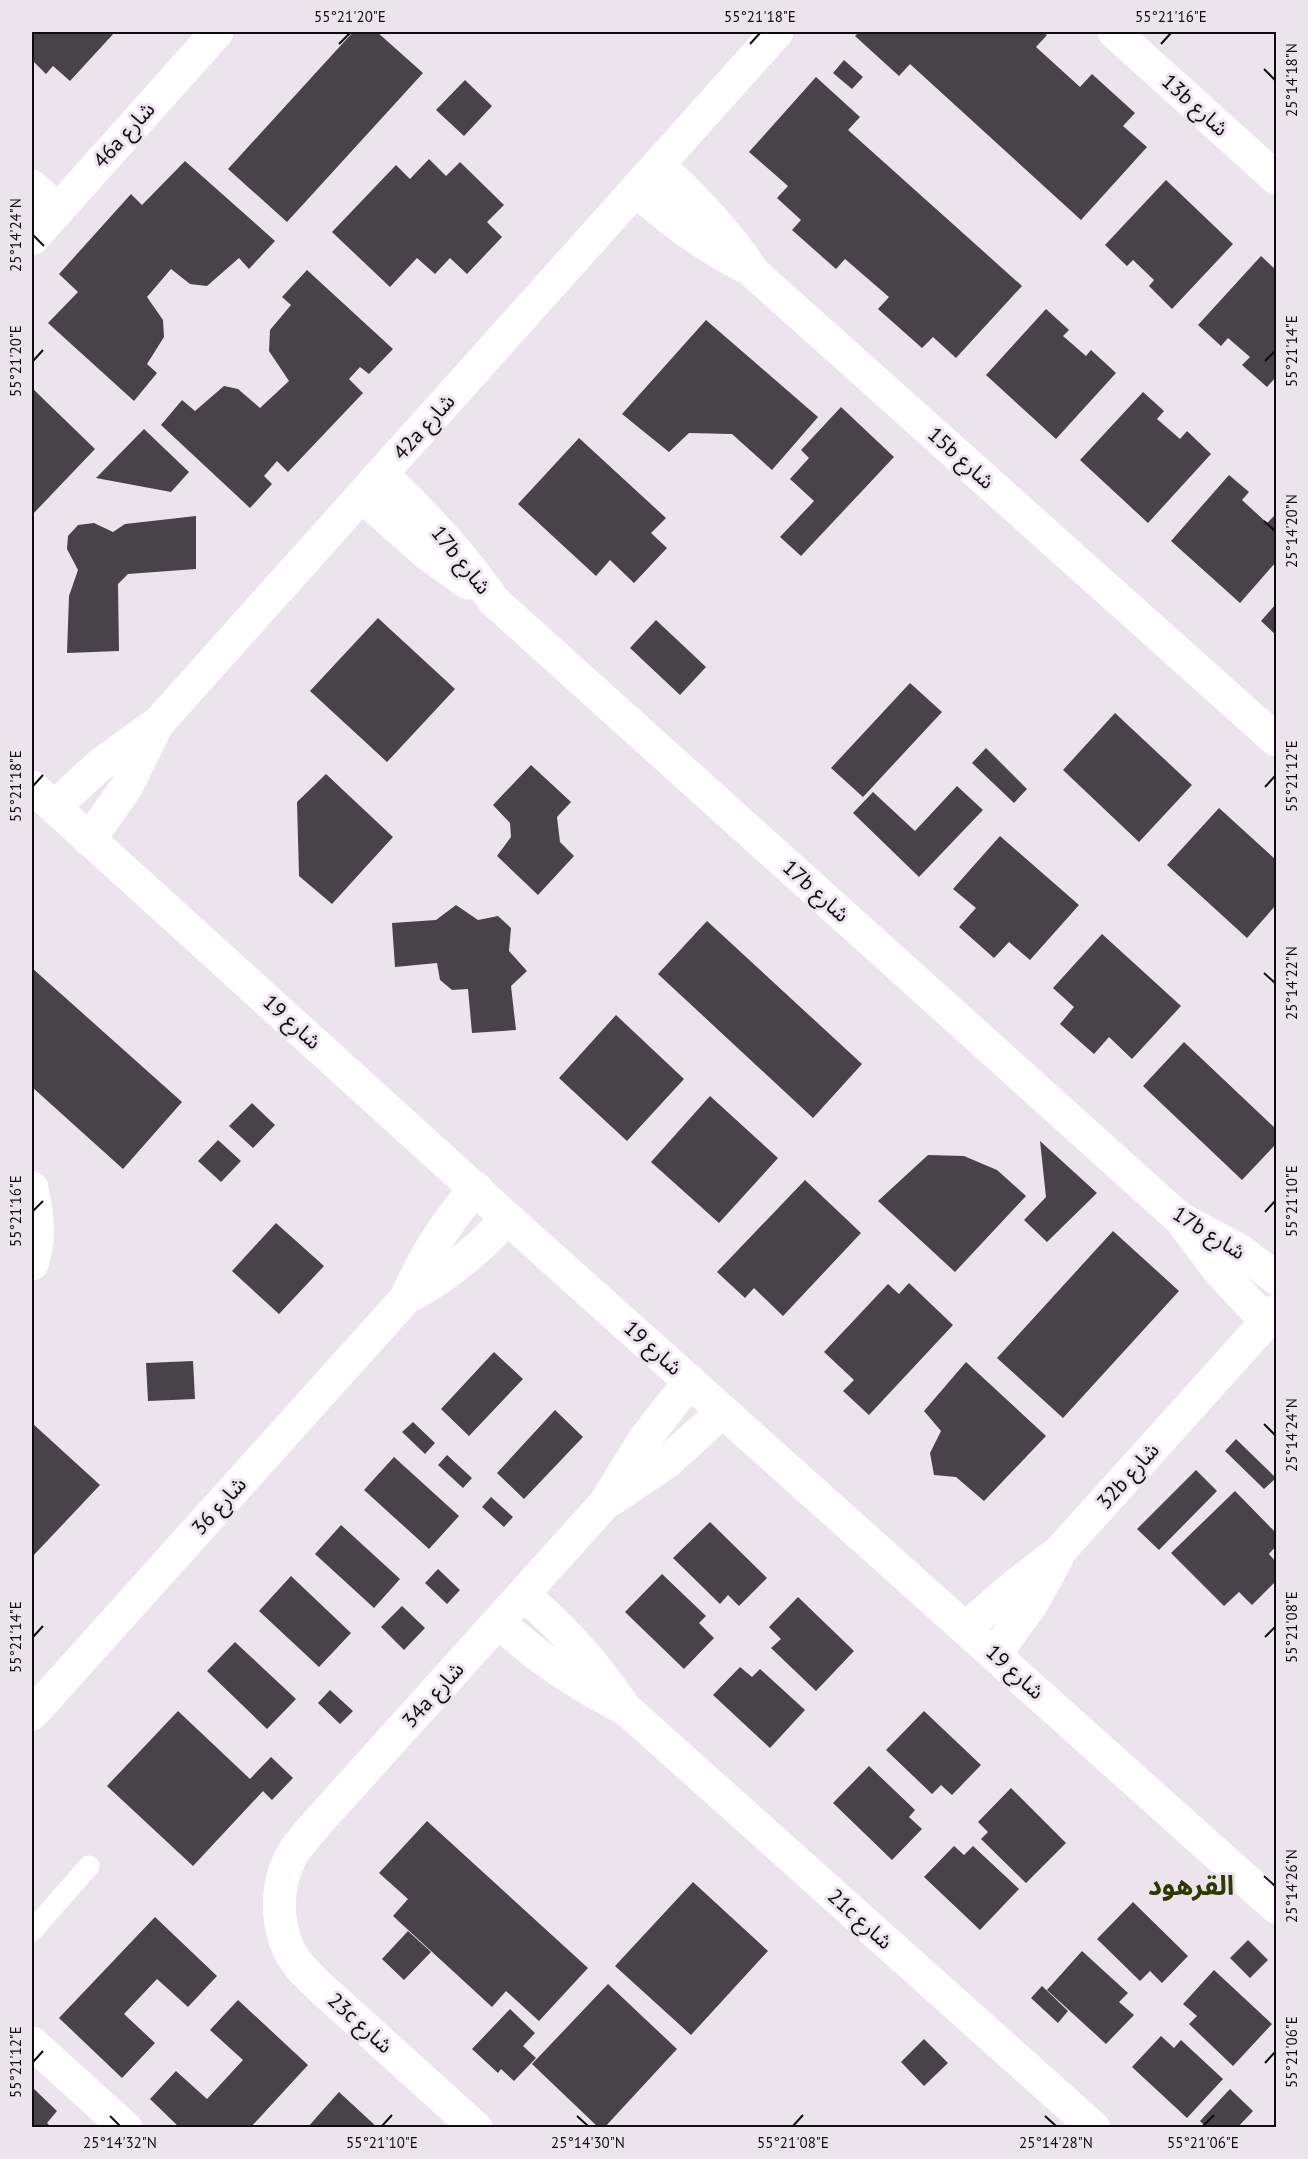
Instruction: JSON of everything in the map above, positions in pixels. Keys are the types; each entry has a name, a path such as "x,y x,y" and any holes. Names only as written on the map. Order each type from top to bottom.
{"street":[{"name":"46a شارع","path":"32,239 218,32"},
{"name":"42a شارع","path":"43,797 101,764 160,721 777,32"},
{"name":"13b شارع","path":"1114,32 1276,178"},
{"name":"15b شارع","path":"658,165 710,215 734,242 754,273 1276,740"},
{"path":"32,186 58,210"},
{"path":"636,190 663,215 692,236 754,273"},
{"name":"17b شارع","path":"371,485 425,552 494,601 1179,1218 1239,1250 1276,1278"},
{"path":"89,840 127,786 160,721"},
{"name":"شارع 19","path":"43,797 507,1218 1276,1907"},
{"path":"32,1188 38,1221 32,1264"},
{"name":"شارع 36","path":"32,1714 406,1298 435,1240 476,1188"},
{"name":"شارع 36","path":"406,1298 461,1264 486,1242 507,1218"},
{"path":"1179,1218 1220,1272 1272,1317"},
{"name":"32b شارع","path":"966,1628 1060,1551 1272,1317"},
{"name":"34a شارع","path":"279,1897 284,1873 294,1851 605,1503 644,1440 690,1381"},
{"name":"34a شارع","path":"605,1503 668,1461 723,1411"},
{"path":"995,1654 1031,1605 1060,1551"},
{"name":"21c شارع","path":"524,1594 579,1646 627,1710"},
{"name":"21c شارع","path":"499,1622 526,1648 557,1670 627,1710 1094,2127"},
{"name":"23c شارع","path":"279,1897 282,1931 296,1962 320,1987 476,2127"},
{"path":"32,2043 126,2127"}],"lane":[{"path":"32,1931 89,1866"}],"building":[{"path":"32,32 115,32 70,81 53,66 46,74 32,60"},
{"path":"353,32 377,32 423,73 287,222 228,169"},
{"path":"859,32 1043,32 1047,35 1036,47 1080,87 1092,74 1135,113 1123,126 1147,147 1081,220 910,64 899,76 855,36"},
{"path":"844,60 863,77 852,89 833,73"},
{"path":"816,77 860,117 848,130 1022,286 956,358 933,337 922,348 878,309 889,297 845,259 836,269 792,230 801,220 777,198 788,186 749,152"},
{"path":"465,80 492,106 464,136 436,110"},
{"path":"429,159 446,176 460,162 504,205 487,222 502,237 467,274 450,258 435,274 417,258 390,287 332,232 396,165 410,179"},
{"path":"185,161 275,241 249,269 239,258 207,286 190,284 171,269 147,297 163,320 164,337 147,364 157,373 134,401 48,323 78,292 59,274 131,194 142,205"},
{"path":"1166,180 1233,244 1172,309 1149,286 1154,280 1133,260 1127,266 1105,245"},
{"path":"1261,256 1276,270 1276,377 1267,387 1242,365 1250,357 1228,338 1221,346 1198,325"},
{"path":"307,270 393,349 369,374 360,367 349,379 363,393 288,472 277,461 264,476 272,484 250,508 161,425 182,400 195,411 224,386 238,389 260,408 289,381 269,351 270,330 291,305 282,297"},
{"path":"1046,309 1069,330 1063,336 1086,356 1091,350 1116,373 1056,439 986,375"},
{"path":"706,320 818,417 772,470 732,434 689,433 669,452 622,414"},
{"path":"32,388 95,449 32,515"},
{"path":"1143,392 1164,411 1157,419 1180,439 1187,431 1211,454 1148,523 1080,460"},
{"path":"841,407 894,457 801,556 780,537 814,501 790,479 809,458 801,450"},
{"path":"144,429 189,472 171,492 96,478"},
{"path":"579,438 666,518 651,533 667,548 634,583 610,560 596,576 518,504"},
{"path":"1229,475 1249,492 1242,500 1267,523 1274,516 1276,518 1276,562 1240,603 1171,541"},
{"path":"196,516 196,569 128,574 118,584 119,651 67,653 69,596 78,570 67,549 68,536 78,525 94,523 113,532 125,524"},
{"path":"1276,604 1276,635 1261,621"},
{"path":"378,618 455,689 387,762 310,691"},
{"path":"656,620 706,667 680,695 630,648"},
{"path":"910,683 942,712 863,797 831,768"},
{"path":"1115,713 1192,785 1139,842 1063,770"},
{"path":"986,748 1027,789 1014,803 972,763"},
{"path":"531,765 571,802 557,817 560,842 574,856 538,895 497,856 511,837 510,823 493,805"},
{"path":"326,774 393,837 332,904 299,876 297,802"},
{"path":"957,786 983,810 919,877 853,813 873,792 915,831"},
{"path":"1219,808 1276,860 1276,905 1247,938 1167,865"},
{"path":"1000,836 1079,905 1030,960 1009,942 994,958 959,927 976,908 953,889"},
{"path":"456,905 478,920 498,916 511,928 509,951 527,971 511,986 516,1030 472,1033 468,989 452,990 440,980 437,963 395,967 392,923 436,920"},
{"path":"707,921 862,1064 813,1118 658,974"},
{"path":"1102,934 1181,1006 1132,1059 1109,1037 1094,1054 1060,1024 1074,1007 1053,988"},
{"path":"32,968 182,1102 123,1169 32,1087"},
{"path":"616,1015 684,1079 627,1141 559,1078"},
{"path":"1184,1042 1276,1129 1276,1144 1242,1180 1143,1086"},
{"path":"710,1096 778,1158 719,1223 651,1162"},
{"path":"252,1103 275,1125 253,1148 229,1126"},
{"path":"218,1140 241,1161 221,1182 198,1161"},
{"path":"1040,1141 1097,1193 1047,1242 1024,1220 1046,1197"},
{"path":"928,1155 964,1156 997,1170 1026,1196 955,1272 878,1201"},
{"path":"805,1180 861,1233 783,1316 754,1288 745,1298 717,1272"},
{"path":"276,1223 324,1266 279,1314 232,1271"},
{"path":"1113,1231 1179,1291 1063,1418 997,1358"},
{"path":"909,1283 953,1325 869,1415 843,1391 854,1380 824,1352 888,1284 899,1294"},
{"path":"494,1352 523,1379 469,1436 441,1409"},
{"path":"193,1361 195,1399 148,1401 146,1363"},
{"path":"966,1362 1046,1436 984,1501 956,1477 934,1475 930,1453 941,1431 924,1411"},
{"path":"555,1410 583,1437 524,1499 497,1473"},
{"path":"413,1422 435,1443 425,1454 402,1432"},
{"path":"32,1423 100,1485 32,1557"},
{"path":"1236,1439 1276,1478 1264,1489 1225,1451"},
{"path":"447,1455 472,1478 463,1488 438,1465"},
{"path":"394,1457 459,1516 429,1549 364,1490"},
{"path":"1196,1470 1217,1491 1159,1550 1137,1529"},
{"path":"1235,1491 1276,1533 1276,1546 1269,1554 1276,1562 1276,1581 1252,1605 1239,1592 1224,1606 1171,1553"},
{"path":"491,1497 513,1517 504,1527 482,1507"},
{"path":"710,1522 767,1578 739,1606 728,1595 720,1604 673,1558"},
{"path":"341,1525 400,1579 374,1608 315,1554"},
{"path":"438,1569 460,1590 447,1604 425,1583"},
{"path":"662,1574 706,1616 699,1623 714,1638 684,1669 625,1612"},
{"path":"291,1576 351,1633 319,1667 259,1611"},
{"path":"798,1597 854,1651 816,1691 771,1648 781,1639 769,1627"},
{"path":"402,1606 425,1628 404,1650 381,1627"},
{"path":"235,1642 296,1699 267,1729 207,1671"},
{"path":"740,1667 752,1677 760,1669 805,1710 770,1748 713,1695"},
{"path":"330,1690 353,1711 340,1724 318,1703"},
{"path":"178,1711 250,1779 271,1757 293,1778 272,1800 263,1791 193,1866 107,1786"},
{"path":"924,1711 981,1765 952,1795 941,1785 932,1794 886,1750"},
{"path":"869,1766 915,1810 909,1817 922,1829 892,1860 833,1803"},
{"path":"1011,1788 1066,1843 1026,1883 981,1839 988,1832 978,1822"},
{"path":"427,1821 588,1968 539,2021 506,1991 492,2007 393,1916 408,1899 379,1873"},
{"path":"954,1846 964,1855 973,1846 1019,1889 980,1930 924,1877"},
{"path":"693,1882 768,1951 691,2035 615,1966"},
{"path":"1133,1902 1188,1956 1162,1983 1150,1971 1140,1981 1097,1939"},
{"path":"155,1917 217,1976 188,2007 157,1979 124,2014 155,2043 122,2078 59,2018"},
{"path":"408,1931 431,1952 404,1980 382,1959"},
{"path":"1248,1940 1268,1960 1250,1978 1230,1958"},
{"path":"1082,1951 1128,1993 1119,2002 1134,2015 1106,2044 1047,1990"},
{"path":"1214,1970 1272,2024 1233,2066 1189,2024 1197,2016 1183,2004"},
{"path":"608,1984 677,2049 604,2128 599,2128 532,2064"},
{"path":"1042,1986 1068,2011 1058,2023 1031,1998"},
{"path":"238,2000 308,2065 250,2128 180,2128 150,2099 176,2071 207,2099 243,2060 210,2030"},
{"path":"510,2009 535,2033 523,2046 536,2058 514,2081 501,2069 498,2073 472,2049"},
{"path":"1161,2036 1174,2048 1181,2040 1223,2079 1187,2118 1132,2067"},
{"path":"924,2039 948,2063 924,2086 901,2062"},
{"path":"32,2087 57,2111 47,2123 52,2128 32,2128"},
{"path":"1230,2089 1253,2111 1237,2128 1207,2128 1200,2121"},
{"path":"339,2092 378,2128 307,2128"}],"district":[{"name":"القرهود","path":"1191,1886"}]}
